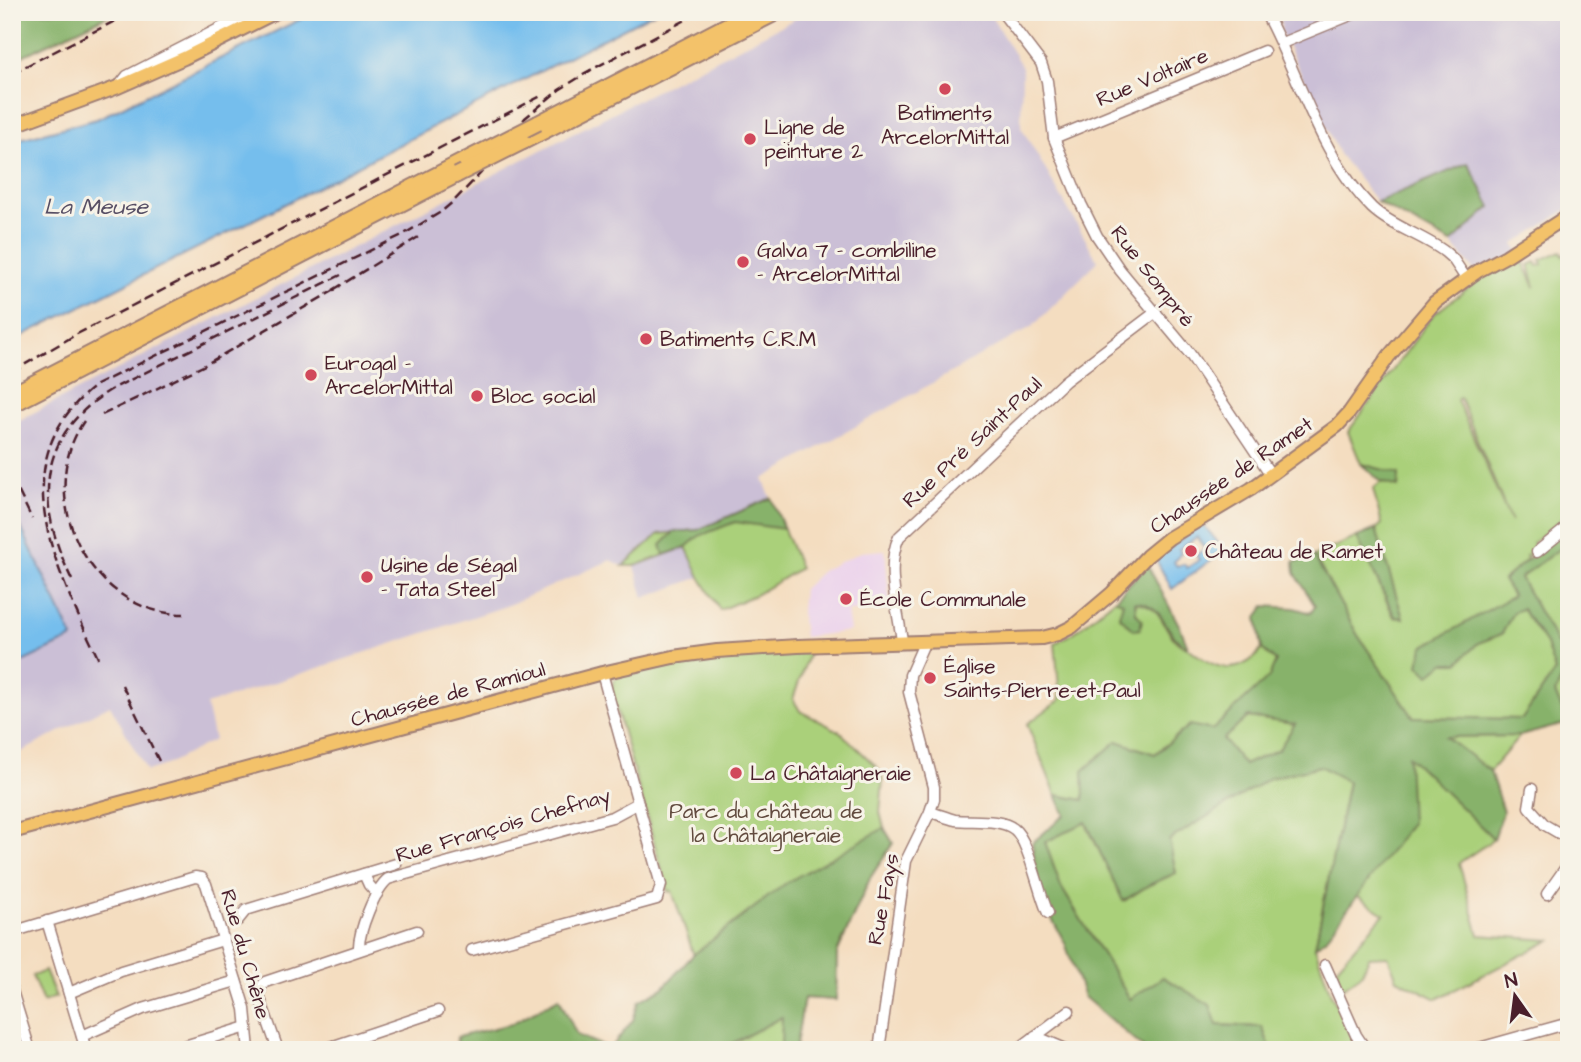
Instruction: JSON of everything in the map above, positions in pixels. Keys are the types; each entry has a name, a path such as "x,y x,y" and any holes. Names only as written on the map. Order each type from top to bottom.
{"highway":[{"path":"12,394 752,12"},
{"path":"12,405 778,12"}],"main road":[{"path":"12,126 118,87 184,58 276,12"},
{"name":"Chaussée de Ramet","path":"925,641 1042,638 1064,632 1107,598 1169,538 1271,475 1337,426 1426,311 1478,271 1569,215"},
{"path":"902,641 925,641"},
{"name":"Chaussée de Ramioul","path":"12,832 603,673 665,659 717,651 902,641"}],"street":[{"path":"118,87 127,76 252,12"},
{"name":"Rue Sompré","path":"1002,12 1041,63 1047,80 1055,138 1081,204 1097,236 1121,270 1190,354 1271,475"},
{"path":"1265,12 1282,43 1285,58 1303,96 1344,172 1359,193 1374,210 1445,252 1467,280"},
{"path":"1282,43 1358,12"},
{"name":"Rue Voltaire","path":"1055,138 1264,51"},
{"name":"Rue Pré Saint-Paul","path":"902,641 892,565 898,537 1065,382 1157,313"},
{"path":"1537,552 1569,526"},
{"name":"Rue Fays","path":"879,1050 906,861 934,799 934,787 909,692 910,675 925,641"},
{"name":"Rue François Chefnay","path":"377,894 381,885 393,877 612,817 638,803 603,673"},
{"path":"1532,789 1529,807 1545,825 1569,839"},
{"path":"472,950 657,899 661,887 638,803"},
{"path":"930,812 953,819 1014,828 1023,841 1040,897 1048,913"},
{"path":"1547,894 1569,863"},
{"name":"Rue François Chefnay","path":"238,920 246,910 396,864"},
{"path":"359,949 360,935 377,894 364,874"},
{"name":"Rue du Chêne","path":"47,921 195,877 204,880 246,1016 249,1050"},
{"path":"12,932 47,921 86,1050"},
{"path":"278,1050 259,996 261,987 270,979 416,931"},
{"path":"69,993 121,971 223,940"},
{"path":"1325,965 1356,1035 1366,1050"},
{"path":"82,1036 143,1009 236,981"},
{"path":"12,991 30,1050"},
{"path":"322,1050 438,1011"},
{"path":"1017,1050 1069,1011"},
{"path":"1472,1050 1569,1023"},
{"path":"171,1050 247,1027"},
{"path":"1035,1036 1068,1050"}],"shaded area":[{"path":"808,12 978,12 992,18 1022,67 1021,127 1098,261 1033,326 763,479 800,568 757,594 720,610 700,577 644,598 635,566 623,566 611,560 506,606 206,705 214,740 166,765 147,771 110,705 12,757 12,424"},
{"path":"1280,12 1569,12 1569,208 1514,244 1520,255 1481,278 1451,243 1377,202 1339,154 1281,32"},
{"name":"École Communale","path":"885,550 890,610 847,611 850,631 804,637 801,611 803,589 823,570 861,552"}],"green space":[{"path":"12,12 115,12 12,61"},
{"path":"1468,163 1491,207 1451,243 1377,202"},
{"path":"1561,251 1563,255 1569,253 1569,513 1533,543 1537,549 1526,556 1527,560 1503,580 1513,596 1423,647 1444,663 1458,663 1478,643 1502,634 1513,612 1522,609 1546,644 1555,671 1522,719 1413,717 1357,634 1314,556 1357,537 1394,617 1403,618 1376,529 1382,524 1373,489 1381,482 1398,487 1399,474 1361,464 1348,432 1433,315 1481,278 1520,255 1535,287 1529,265 1536,262 1538,266 1543,264 1541,260","holes":["1460,398 1511,522 1457,400"]},
{"path":"1361,464 1399,474 1398,487 1381,482"},
{"path":"771,498 800,568 757,594 720,610 686,547 635,566 623,566 659,534 698,530"},
{"path":"771,498 784,529 735,522 699,536 686,547 664,555 661,545 674,532 698,530"},
{"path":"1376,529 1403,618 1395,617 1357,537"},
{"path":"1561,532 1567,543 1520,578 1569,664 1555,693 1568,723 1520,736 1446,737 1490,771 1503,812 1494,839 1408,756 1411,823 1327,937 1315,947 1348,782 1320,766 1270,778 1169,840 1176,873 1123,901 1086,822 1045,842 1061,887 1130,999 1163,977 1210,1005 1217,1025 1262,1027 1271,1050 1146,1050 1084,997 1065,943 1040,897 1032,843 1065,815 1056,795 1084,800 1083,771 1117,741 1155,754 1190,725 1212,730 1269,677 1276,661 1262,649 1257,617 1265,606 1294,608 1311,613 1315,606 1295,573 1294,562 1314,556 1357,634 1413,717 1522,719 1555,671 1546,644 1522,609 1513,612 1502,634 1478,643 1458,663 1444,663 1429,675 1419,665 1423,647 1513,596 1503,580","holes":["1248,717 1295,724 1279,749 1244,765 1223,739"]},
{"path":"1567,543 1569,546 1569,664 1520,578"},
{"path":"1146,566 1180,627 1188,647 1173,636 1154,608 1146,604 1135,602 1136,613 1142,620 1140,629 1134,630 1119,616 1123,602 1115,599"},
{"path":"1115,599 1136,613 1135,602 1151,607 1178,643 1210,663 1228,668 1236,667 1245,664 1262,649 1276,661 1270,677 1212,730 1190,725 1155,754 1084,800 1056,795 1027,724 1060,700 1055,643 1075,632"},
{"name":"Parc du château de la Châtaigneraie","path":"810,650 793,699 800,711 839,731 878,768 883,780 880,812 884,828 893,843 870,878 837,953 836,1000 804,998 795,1050 720,1050 725,1047 672,891 668,892 611,690 614,680 623,673 686,659"},
{"path":"1569,665 1569,723 1568,723 1555,693"},
{"path":"1248,717 1296,724 1279,749 1244,765 1223,739"},
{"path":"1520,736 1490,771 1445,737"},
{"path":"1408,755 1494,839 1459,863 1479,935 1551,940 1437,999 1397,979 1388,956 1369,957 1361,975 1341,989 1337,967 1384,914 1357,896 1375,870"},
{"path":"1320,766 1348,781 1315,947 1331,994 1360,1050 1271,1050 1262,1027 1217,1025 1130,1000 1061,887 1045,842 1085,822 1124,901 1149,885 1176,873 1169,840 1270,778"},
{"path":"884,828 893,843 870,878 837,953 836,1000 804,998 795,1050 776,1050 781,1046 782,1017 720,1050 456,1050 457,1037 511,1024 559,998 577,1035 610,1049 633,1020 639,1001 663,988 693,955 786,883"},
{"path":"45,971 56,997 43,1002 32,976"}],"water":[{"name":"La Meuse","path":"315,12 655,12 279,207 12,341 12,141 97,119"},
{"path":"12,508 73,638 12,667"},
{"path":"1203,524 1224,550 1172,589 1155,558","holes":["1197,537 1205,549 1196,555 1199,560 1187,568 1184,564 1177,566 1174,562 1181,553 1179,549"]}],"railway":[{"path":"12,73 133,12"},
{"path":"583,74 701,12"},
{"path":"98,658 66,587 53,551 45,515 43,480 50,446 67,414 96,385 404,234 441,212 480,174 525,118 559,90 591,70"},
{"path":"12,372 77,334 543,95"},
{"path":"333,290 420,236"},
{"path":"72,580 52,525 48,499 49,474 56,451 68,429 86,408 112,389 341,275"},
{"path":"102,415 203,366 340,287"},
{"path":"84,421 70,451 65,483 68,516 80,546 98,573 122,595 151,609 184,614"},
{"path":"12,478 32,519"},
{"path":"122,685 159,761"}],"place":[{"name":"Batiments ArcelorMittal","path":"945,89"},
{"name":"Ligne de peinture 2","path":"750,139"},
{"name":"Galva 7 - combiline - ArcelorMittal","path":"743,262"},
{"name":"Batiments C.R.M","path":"646,339"},
{"name":"Eurogal - ArcelorMittal","path":"311,375"},
{"name":"Bloc social","path":"477,396"},
{"name":"Château de Ramet","path":"1191,551"},
{"name":"Usine de Ségal - Tata Steel","path":"367,577"},
{"name":"École Communale","path":"846,599"},
{"name":"Église Saints-Pierre-et-Paul","path":"930,678"},
{"name":"La Châtaigneraie","path":"736,773"}]}
